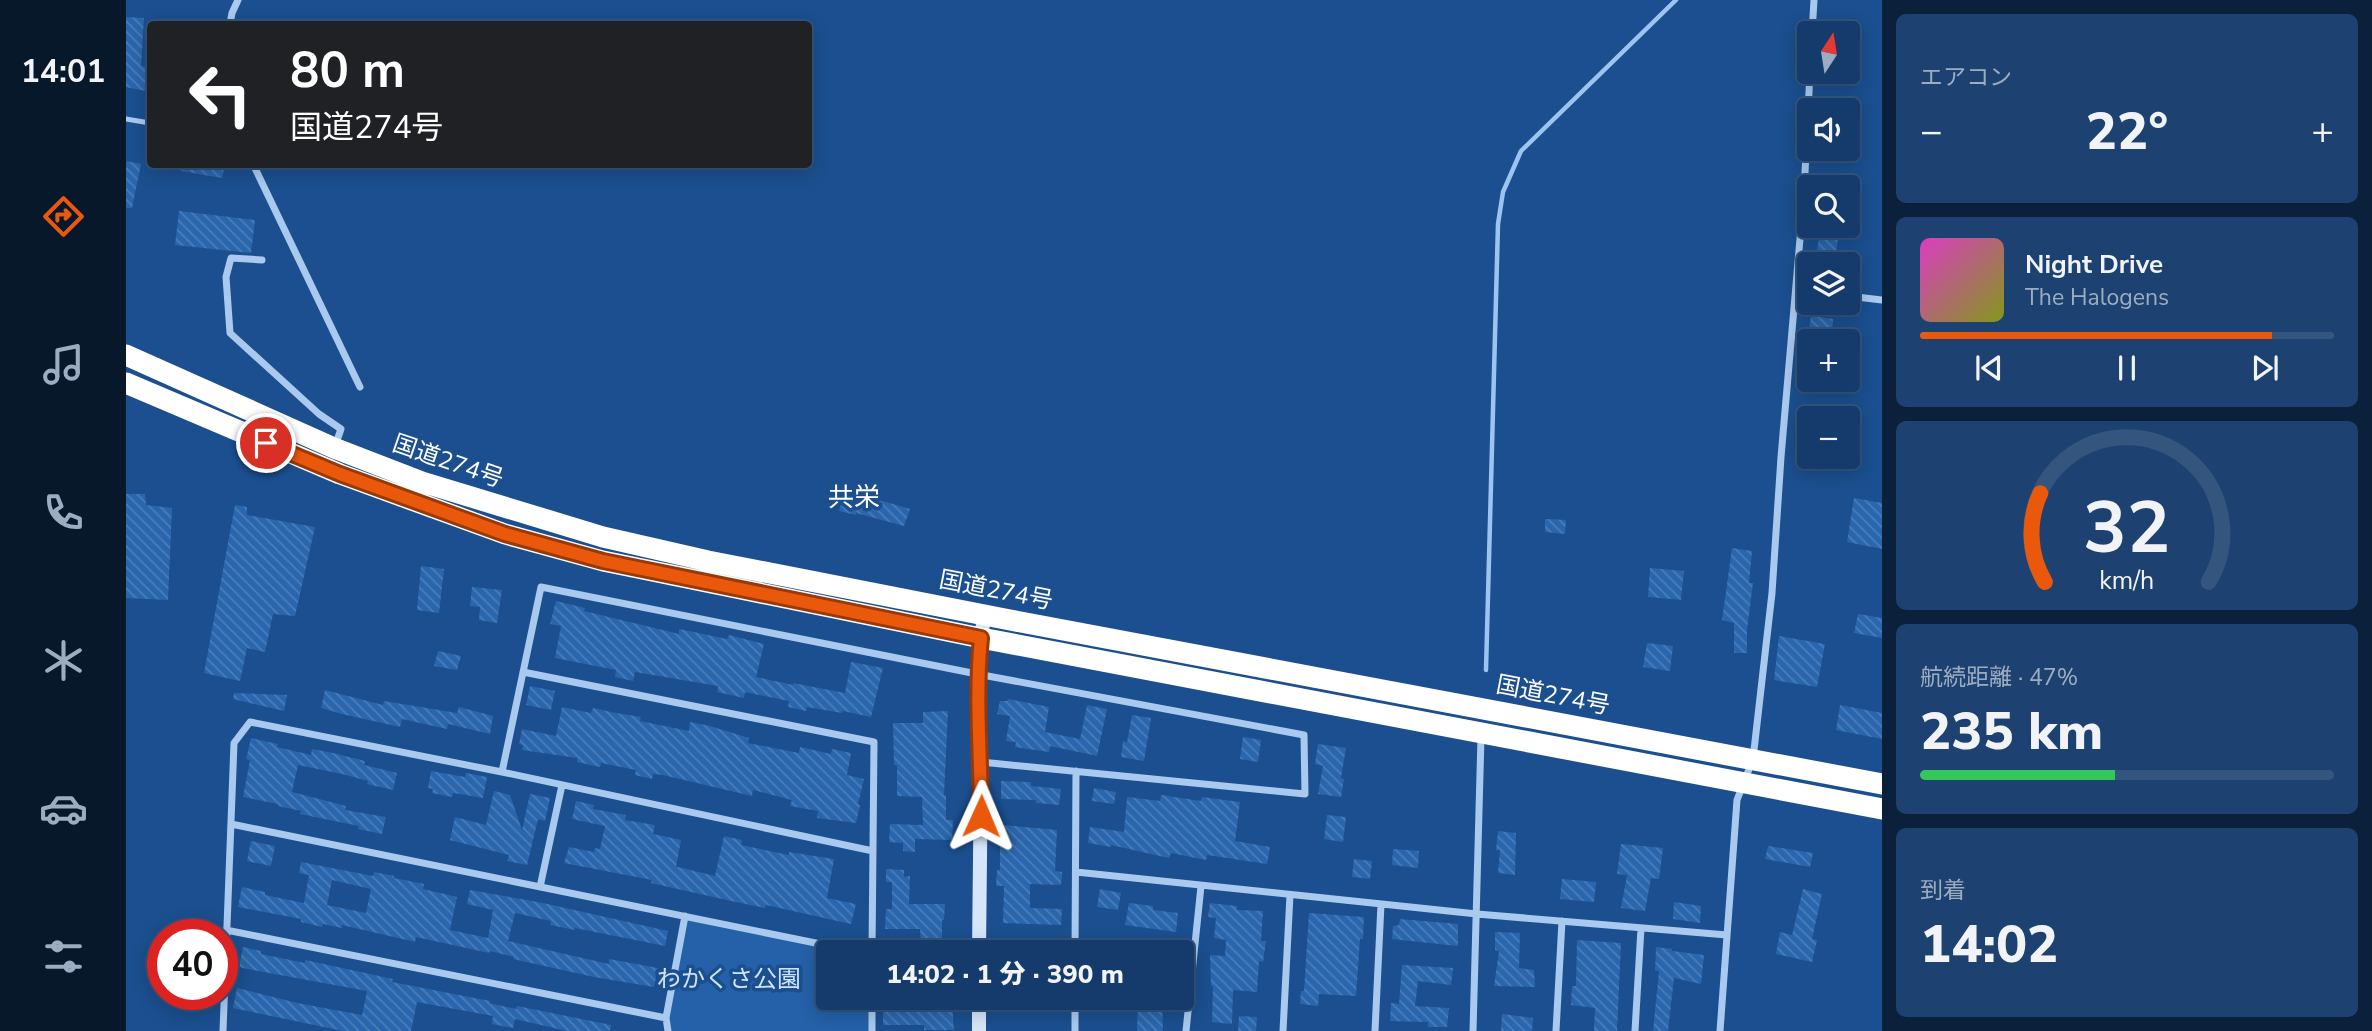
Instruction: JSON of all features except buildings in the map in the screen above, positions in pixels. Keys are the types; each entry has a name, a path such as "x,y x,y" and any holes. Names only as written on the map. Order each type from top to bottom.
{"highway":[{"name":"国道274号","path":"126,355 334,448 422,482 603,537 708,561 984,615 1882,784"},
{"name":"国道274号","path":"126,383 340,474 505,534 603,561 981,638 1882,809"}],"street":[{"path":"230,21 238,0"},
{"path":"1813,21 1814,0"},
{"path":"1720,1031 1737,800 1753,759 1772,593 1810,84"},
{"path":"255,168 360,387"},
{"path":"262,260 231,258 226,277 230,332 320,414 341,429 334,448"},
{"path":"1860,297 1882,300"},
{"path":"502,772 541,587 977,674 1304,735 1305,794 981,762"},
{"path":"979,940 981,762 977,674 984,615"},
{"path":"523,672 874,742 872,940"},
{"path":"226,919 234,743 250,722 502,772 873,851"},
{"path":"1473,1031 1481,733"},
{"path":"1075,940 1076,771"},
{"path":"540,887 562,785"},
{"path":"230,824 816,943"},
{"path":"1076,872 1477,914 1727,935"},
{"path":"1186,1031 1201,886"},
{"path":"1283,1031 1290,895"},
{"path":"1375,1031 1381,904"},
{"path":"668,1031 666,1018 685,916"},
{"path":"1556,1031 1562,921"},
{"path":"1635,1031 1641,928"},
{"path":"238,932 666,1018"},
{"path":"223,1031 224,1010"},
{"path":"872,1010 872,1031"},
{"path":"979,1010 979,1031"},
{"path":"1075,1010 1075,1031"}],"lane":[{"path":"126,119 147,122"}],"green space":[{"name":"わかくさ公園","path":"685,916 816,943 816,1010 872,1010 872,1031 668,1031 666,1018"}],"waterway":[{"path":"1486,670 1498,224 1503,192 1521,151 1676,0"}],"district":[{"name":"共栄","path":"854,497"}],"route":[{"path":"266,443 340,474 505,534 603,561 981,638 977,674 981,816"}]}
